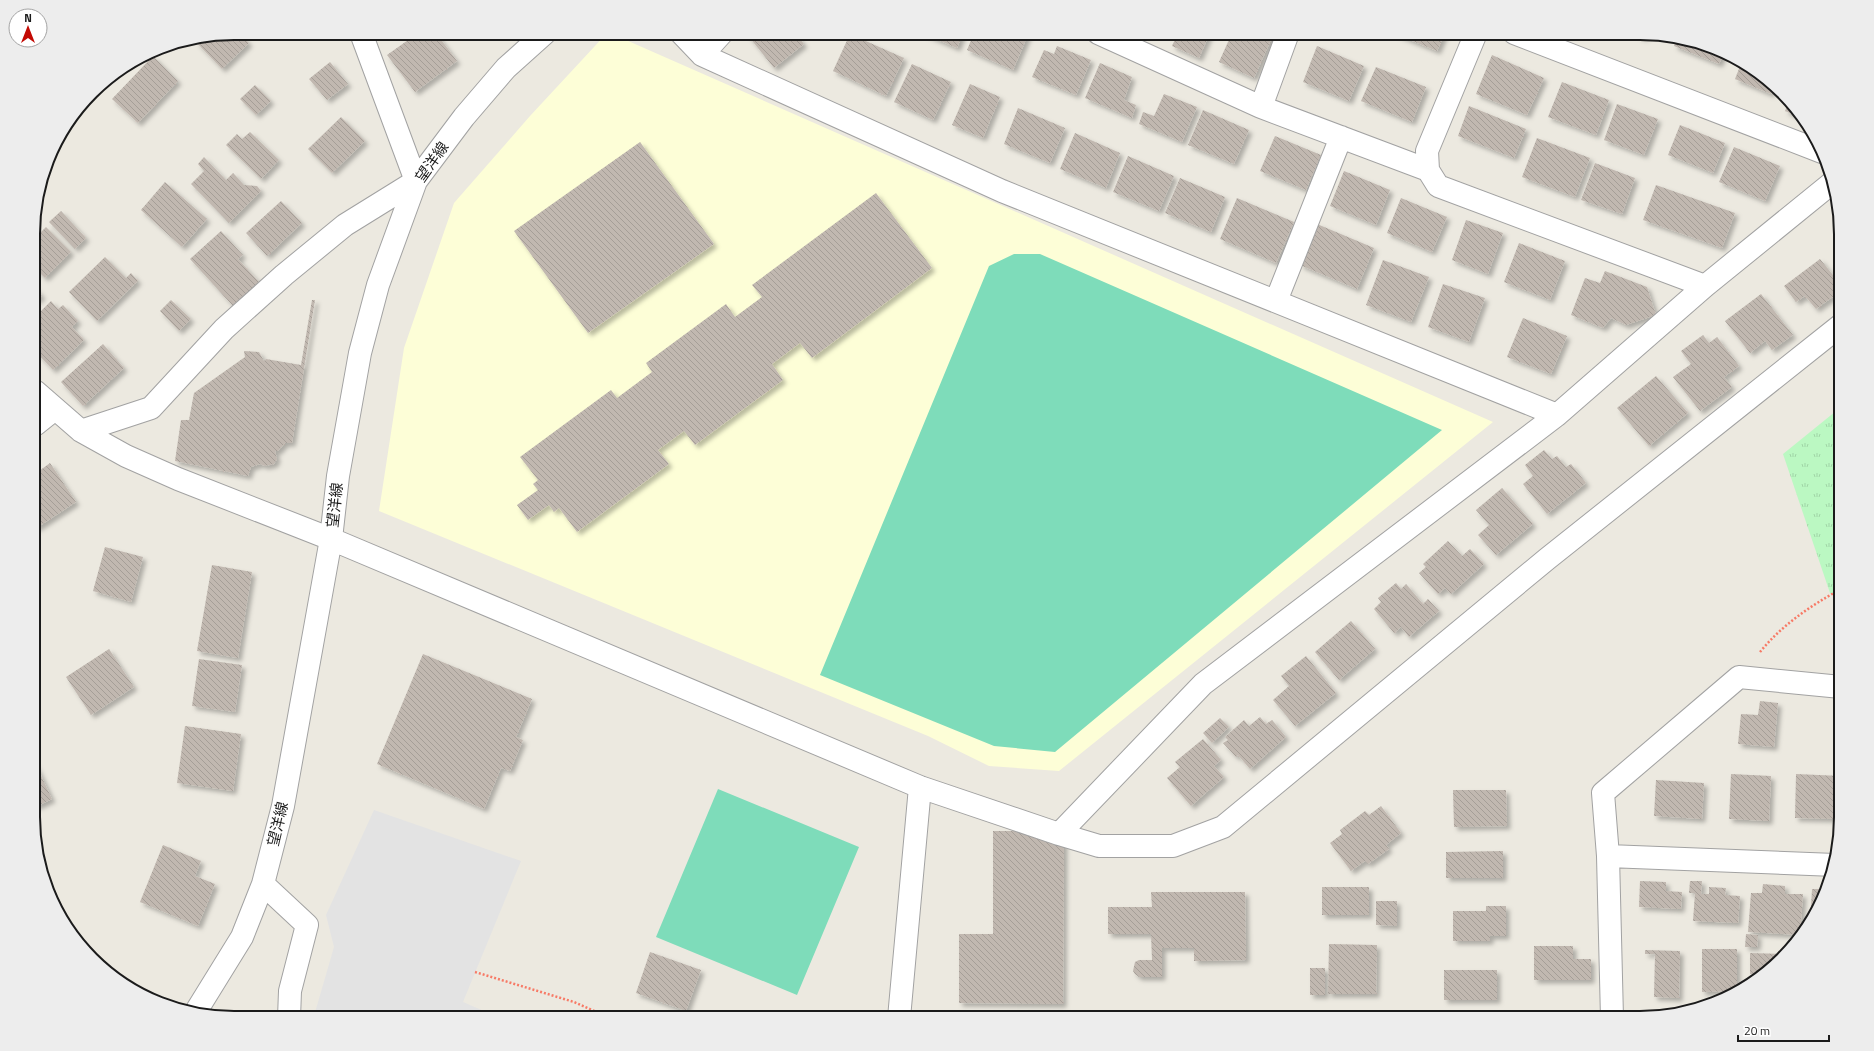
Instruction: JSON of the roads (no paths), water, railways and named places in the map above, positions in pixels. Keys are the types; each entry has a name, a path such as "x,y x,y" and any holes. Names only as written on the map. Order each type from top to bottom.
{"street":[{"path":"81,431 151,408 224,329 284,275 345,225 416,181 364,40"},
{"name":"望洋線","path":"198,1007 242,936 263,884 283,806 331,539 338,476 360,353 378,285 416,181 464,117 506,68 537,40"},
{"path":"688,40 702,55 1002,191 1557,415"},
{"path":"702,55 716,40"},
{"path":"1113,40 1261,107 1428,170"},
{"path":"1261,107 1285,40"},
{"path":"1473,40 1427,151 1428,170 1438,186 1705,286"},
{"path":"1532,40 1814,149"},
{"path":"1276,301 1341,137"},
{"path":"1059,834 1203,684 1557,415 1705,286 1828,186"},
{"path":"40,396 81,431 126,456 331,539 920,786 1059,834 1099,846 1173,846 1223,827 1547,559 1834,331"},
{"path":"40,421 55,409"},
{"path":"1612,1011 1608,856 1603,793 1739,678 1834,686"},
{"path":"900,1011 920,786"},
{"path":"1608,856 1828,865"},
{"path":"263,884 307,925 290,991 289,1011"}]}
